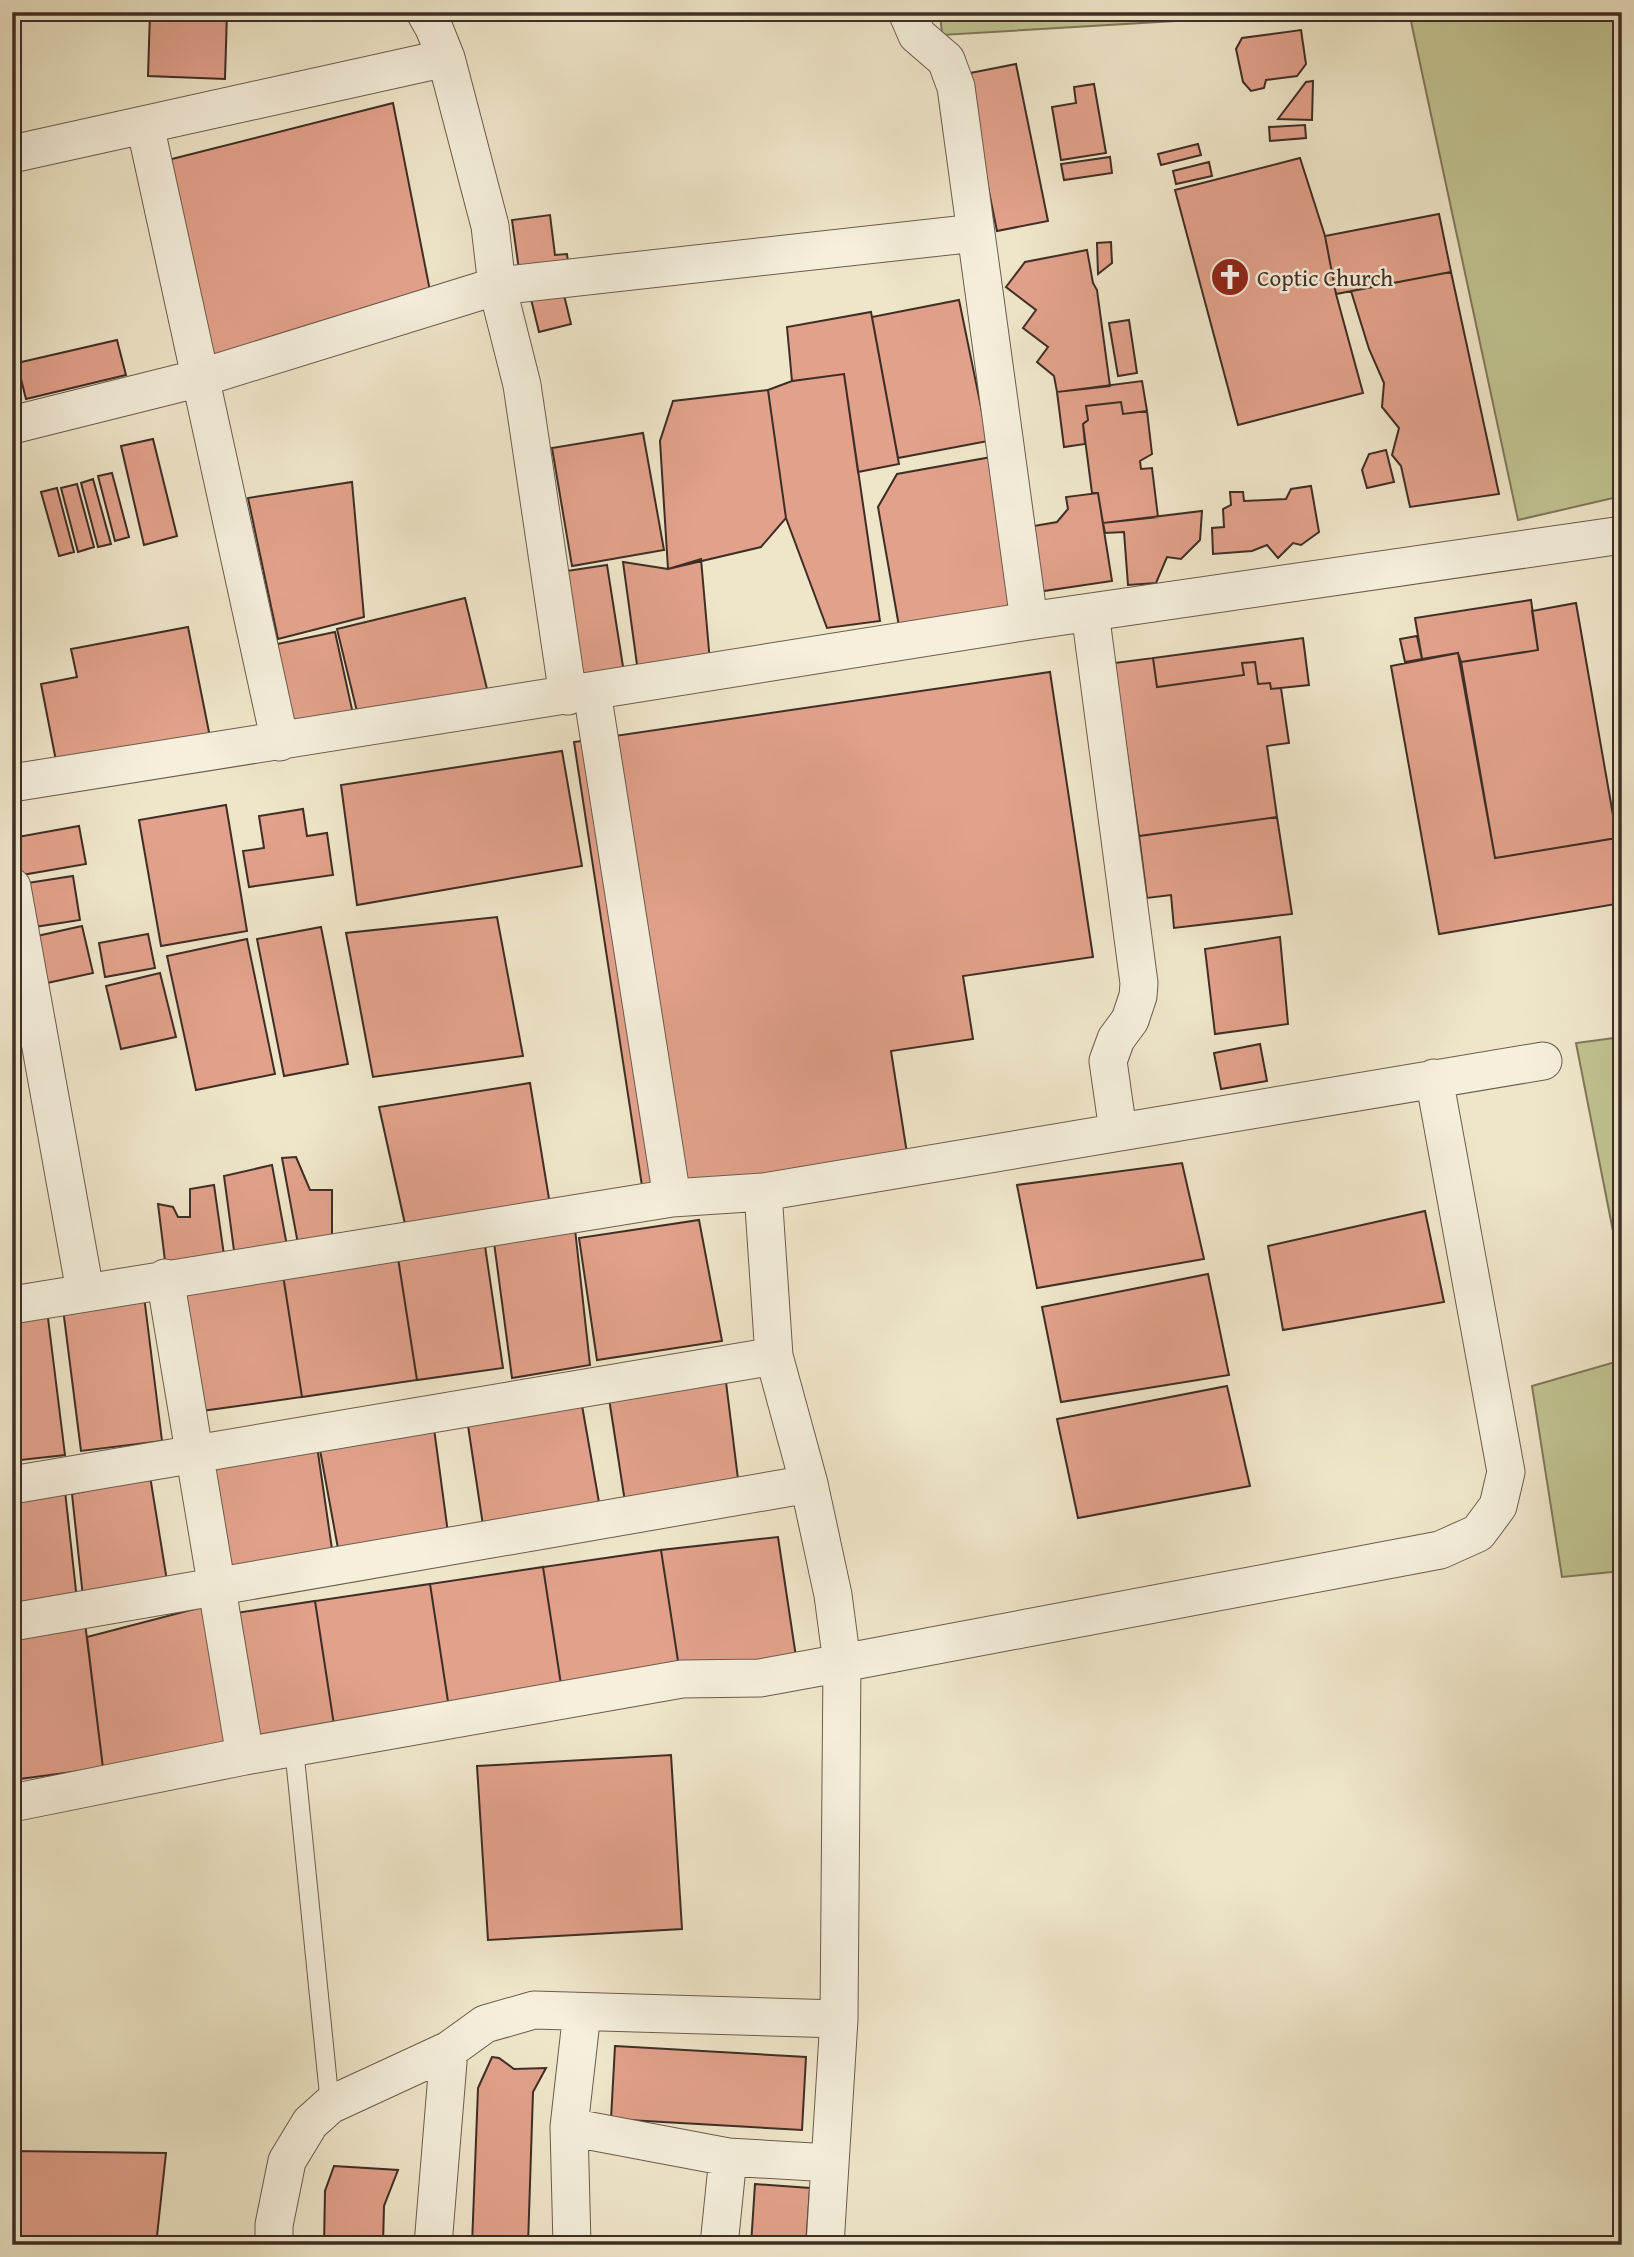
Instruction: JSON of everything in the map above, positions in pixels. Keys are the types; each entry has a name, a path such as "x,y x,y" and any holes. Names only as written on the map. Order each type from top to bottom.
{"street":[{"path":"425,12 446,58 490,226 497,286 522,385 672,1198"},
{"path":"907,12 917,35 940,53 954,78 1029,621"},
{"path":"12,154 446,58"},
{"path":"145,125 280,742"},
{"path":"12,425 200,378 497,286 976,233"},
{"path":"12,783 1029,621 1622,535"},
{"path":"1090,612 1139,984 1130,1020 1111,1049 1108,1061 1118,1131"},
{"path":"12,887 85,1291"},
{"path":"12,1305 165,1278 672,1198 763,1192 1543,1061"},
{"path":"12,1803 245,1756 682,1679 760,1678 842,1663 1440,1550 1478,1533 1498,1506 1506,1472 1434,1078"},
{"path":"763,1192 774,1356 809,1484 833,1595 842,1663 839,2020 825,2245"},
{"path":"165,1278 245,1756"},
{"path":"12,1485 774,1356"},
{"path":"12,1622 809,1484"},
{"path":"274,2245 274,2225 287,2161 310,2123 330,2105 449,2050 485,2024 534,2010 839,2020"},
{"path":"572,2245 569,2127 582,2012"},
{"path":"433,2245 449,2050"},
{"path":"569,2127 728,2157 830,2162"},
{"path":"719,2245 728,2157"}],"lane":[{"path":"294,1748 330,2105"}],"green space":[{"path":"940,12 1325,12 942,35"},
{"path":"1409,12 1622,12 1622,496 1518,520"},
{"path":"1622,1037 1622,1277 1576,1043"},
{"path":"1622,1360 1622,1571 1562,1577 1532,1386"}],"building":[{"path":"150,12 227,12 225,79 148,76"},
{"path":"1301,30 1306,64 1297,76 1266,80 1264,88 1251,91 1243,82 1236,49 1242,38"},
{"path":"1016,64 1048,221 997,231 965,74"},
{"path":"1313,81 1312,120 1278,119 1306,82"},
{"path":"1094,84 1106,153 1061,160 1052,107 1076,103 1074,87"},
{"path":"393,103 432,301 212,365 160,162"},
{"path":"1305,125 1306,138 1270,141 1269,127"},
{"path":"1198,144 1201,155 1161,165 1158,154"},
{"path":"1110,157 1112,173 1064,180 1061,164"},
{"path":"1300,158 1325,236 1336,294 1363,393 1238,425 1175,190"},
{"path":"1209,162 1212,176 1176,184 1173,171"},
{"path":"1439,214 1451,272 1336,294 1325,236"},
{"path":"550,215 555,255 567,254 569,270 520,277 512,220"},
{"path":"1111,242 1112,263 1098,274 1097,243"},
{"path":"1087,250 1093,283 1097,290 1110,386 1057,392 1054,376 1037,362 1048,347 1023,328 1036,310 1006,287 1025,262"},
{"path":"1451,272 1499,494 1410,507 1401,466 1392,455 1399,428 1382,407 1384,383 1369,349 1351,291"},
{"path":"530,295 564,295 571,324 539,332"},
{"path":"959,300 988,441 898,458 872,317"},
{"path":"871,312 899,464 858,472 844,374 792,381 787,327"},
{"path":"1129,320 1137,373 1118,376 1109,323"},
{"path":"117,340 126,375 26,399 17,363"},
{"path":"844,374 880,621 827,628 786,518 768,390 792,381"},
{"path":"1142,381 1147,411 1123,414 1121,402 1086,406 1088,420 1083,424 1085,444 1064,447 1057,392"},
{"path":"768,390 786,518 761,547 668,569 660,441 673,401"},
{"path":"1121,402 1123,414 1147,411 1152,454 1140,461 1141,469 1152,468 1158,517 1103,523 1098,493 1092,493 1083,424 1088,420 1086,406"},
{"path":"643,433 664,550 572,566 552,448"},
{"path":"153,439 177,536 144,545 121,446"},
{"path":"1386,450 1394,482 1367,488 1362,470 1369,454"},
{"path":"997,456 1021,591 1006,615 900,632 878,507 897,474"},
{"path":"112,473 129,537 115,541 98,476"},
{"path":"93,479 111,544 98,547 81,483"},
{"path":"352,482 364,617 278,639 248,498"},
{"path":"77,484 94,547 78,552 61,488"},
{"path":"1311,486 1319,532 1301,545 1293,543 1278,558 1267,545 1252,551 1213,554 1212,528 1224,527 1223,509 1231,505 1230,492 1243,492 1244,501 1286,499 1291,489"},
{"path":"57,488 74,552 59,556 41,492"},
{"path":"1098,493 1112,581 1037,592 1028,527 1057,522 1068,509 1066,497"},
{"path":"1202,511 1200,540 1181,559 1167,557 1156,583 1128,585 1124,532 1105,533 1103,523"},
{"path":"12,537 18,560 12,561"},
{"path":"701,559 710,662 638,672 623,562 668,569"},
{"path":"607,565 624,673 578,681 560,572"},
{"path":"465,598 488,693 360,724 337,629"},
{"path":"1531,600 1538,650 1461,662 1458,653 1422,659 1415,618"},
{"path":"1576,603 1617,838 1495,858 1461,662 1538,650 1532,611"},
{"path":"188,627 211,742 58,771 41,684 77,677 71,649"},
{"path":"335,632 355,723 283,738 263,647"},
{"path":"1417,636 1422,659 1405,662 1400,639"},
{"path":"1303,638 1309,685 1271,689 1270,683 1258,684 1255,662 1242,663 1244,675 1157,687 1153,658"},
{"path":"1458,653 1495,858 1617,838 1622,862 1622,903 1439,934 1391,666"},
{"path":"1153,658 1157,687 1244,675 1242,663 1255,662 1258,684 1270,683 1271,689 1281,688 1289,743 1267,746 1277,817 1139,836 1114,663"},
{"path":"1050,672 1093,957 963,976 973,1039 891,1051 908,1160 644,1199 574,742"},
{"path":"562,751 582,866 357,905 341,785"},
{"path":"226,805 247,931 161,946 139,820"},
{"path":"303,809 307,836 327,833 333,875 249,887 243,851 264,848 259,816"},
{"path":"1277,817 1292,914 1174,928 1171,895 1147,898 1139,836"},
{"path":"79,826 86,864 16,876 12,838"},
{"path":"73,876 80,920 28,928 21,884"},
{"path":"497,917 523,1056 373,1077 346,933"},
{"path":"82,926 93,973 38,985 28,938"},
{"path":"321,927 348,1064 284,1076 257,939"},
{"path":"148,934 155,968 105,977 99,943"},
{"path":"1280,937 1288,1024 1215,1034 1205,949"},
{"path":"247,939 275,1074 196,1090 167,956"},
{"path":"160,973 176,1037 121,1049 106,986"},
{"path":"1260,1044 1267,1081 1221,1089 1214,1053"},
{"path":"530,1083 551,1211 407,1233 379,1107"},
{"path":"296,1157 310,1190 332,1190 332,1240 298,1244 282,1158"},
{"path":"1182,1163 1204,1259 1037,1288 1017,1185"},
{"path":"272,1165 287,1246 235,1258 224,1176"},
{"path":"214,1185 224,1255 166,1269 158,1204 173,1207 178,1217 190,1217 190,1189"},
{"path":"1425,1211 1444,1302 1283,1330 1268,1246"},
{"path":"699,1220 722,1341 597,1360 579,1238"},
{"path":"575,1229 590,1365 512,1378 493,1235"},
{"path":"485,1246 503,1368 417,1380 398,1258"},
{"path":"398,1258 417,1380 302,1397 283,1275"},
{"path":"1208,1274 1229,1375 1061,1402 1042,1307"},
{"path":"283,1275 302,1397 194,1412 176,1291"},
{"path":"144,1296 162,1441 81,1451 62,1301"},
{"path":"47,1310 65,1455 12,1461 12,1312"},
{"path":"725,1374 738,1479 625,1502 608,1392"},
{"path":"1227,1386 1250,1486 1078,1518 1057,1419"},
{"path":"580,1394 600,1508 484,1532 467,1419"},
{"path":"433,1421 448,1533 339,1554 318,1439"},
{"path":"316,1439 333,1556 221,1581 202,1460"},
{"path":"150,1476 167,1581 83,1597 72,1494"},
{"path":"65,1491 77,1600 12,1610 12,1500"},
{"path":"778,1537 796,1657 680,1674 661,1550"},
{"path":"661,1550 680,1674 562,1691 543,1567"},
{"path":"543,1567 562,1691 449,1708 430,1584"},
{"path":"430,1584 449,1708 334,1725 315,1601"},
{"path":"315,1601 334,1725 249,1738 229,1614"},
{"path":"210,1605 228,1751 103,1768 87,1637"},
{"path":"85,1623 103,1768 12,1780 12,1637"},
{"path":"671,1755 682,1929 488,1940 477,1766"},
{"path":"615,2046 806,2057 802,2130 611,2119"},
{"path":"492,2057 499,2058 514,2069 546,2068 533,2092 528,2245 472,2245 478,2088"},
{"path":"12,2151 166,2153 156,2245 12,2245"},
{"path":"334,2166 398,2170 384,2206 383,2245 324,2245 325,2191"},
{"path":"755,2184 810,2188 806,2245 751,2245"}],"place":[{"name":"Coptic Church","path":"1230,277"}]}
